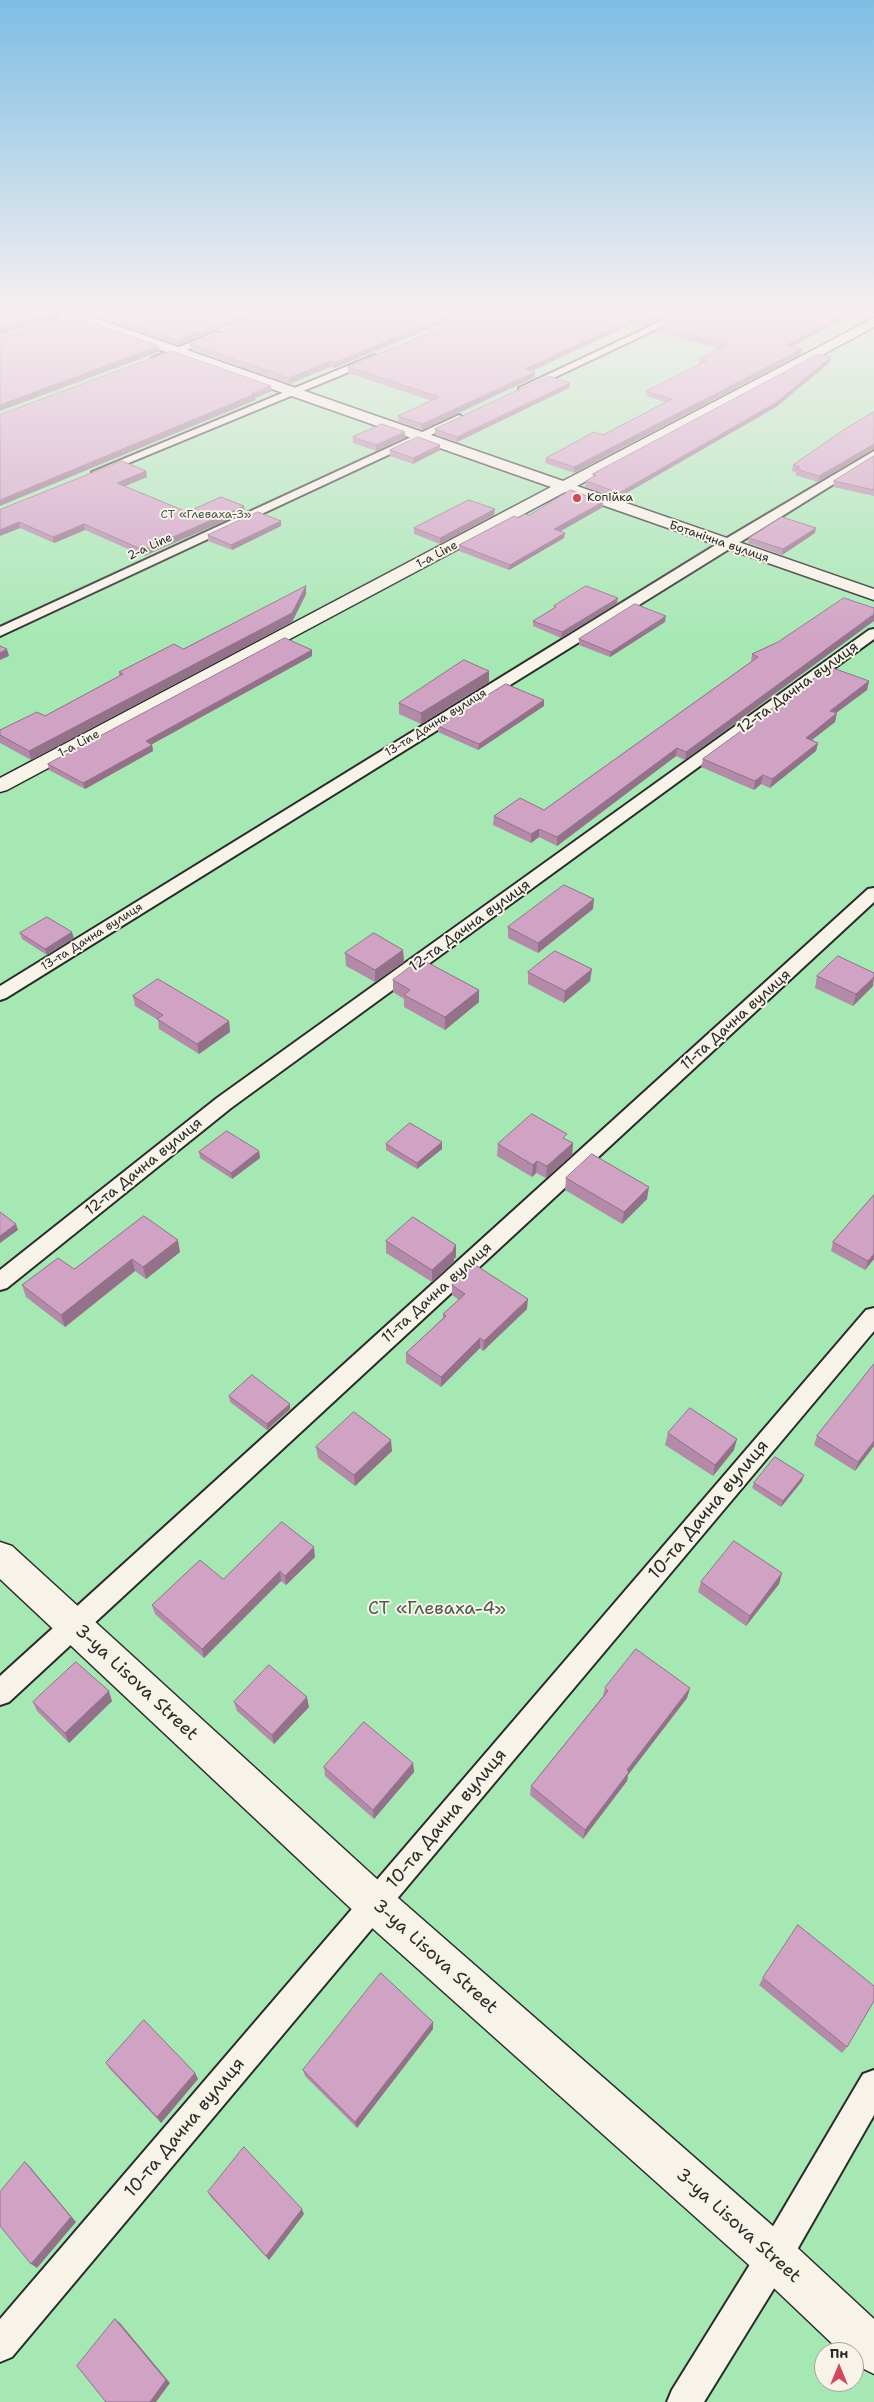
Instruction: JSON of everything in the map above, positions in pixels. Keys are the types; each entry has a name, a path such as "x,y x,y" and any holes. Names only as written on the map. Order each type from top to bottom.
{"street":[{"name":"Ботанічна вулиця","path":"377,422 874,595"},
{"name":"1-a Line","path":"0,786 688,422"},
{"name":"3-ya Lisova Street","path":"0,1558 375,1904 774,2257 874,2351"}],"lane":[{"path":"91,475 219,422"},
{"name":"2-a Line","path":"0,632 451,422"},
{"name":"13-та Дачна вулиця","path":"0,994 874,454"},
{"name":"12-та Дачна вулиця","path":"0,1282 224,1103 874,633"},
{"name":"11-та Дачна вулиця","path":"0,1693 874,893"},
{"name":"10-та Дачна вулиця","path":"0,2345 874,1316"},
{"path":"684,2402 774,2257 874,2085"}],"green space":[{"name":"СТ «Глеваха-4»","path":"0,422 874,422 874,2402 0,2402"}],"building":[{"path":"0,422 187,422 0,500"},
{"path":"450,422 488,422 457,437 435,429"},
{"path":"628,422 661,422 574,467 546,458 594,432 603,435"},
{"path":"691,422 742,422 619,493 586,481 596,475 593,474"},
{"path":"857,422 874,422 874,444 819,476 796,469 800,467 793,465"},
{"path":"382,424 405,432 376,445 353,437"},
{"path":"418,437 440,445 413,458 390,450"},
{"path":"874,456 874,490 834,481"},
{"path":"122,461 146,471 117,483 187,512 221,497 244,506 143,550 84,524 53,537 19,522 0,530 0,510"},
{"path":"571,490 603,502 554,529 565,533 510,565 459,545 514,516 518,518 525,514 529,515"},
{"path":"469,500 495,509 440,538 414,528"},
{"path":"258,512 281,521 231,545 208,535"},
{"path":"782,517 816,528 783,549 749,538"},
{"path":"306,586 292,613 29,751 0,735 0,730 37,712 45,716 123,674 119,672 174,644 183,649"},
{"path":"586,586 618,598 562,632 533,621 556,607 554,606"},
{"path":"844,598 874,608 874,614 686,752 677,748 557,837 539,829 531,834 494,816 520,798 544,810 758,657 752,654 778,642"},
{"path":"635,604 666,616 611,652 579,639"},
{"path":"285,638 312,650 146,741 152,745 83,783 48,764"},
{"path":"0,646 7,649 0,653"},
{"path":"464,660 489,671 421,713 399,703"},
{"path":"830,667 869,681 830,711 837,713 806,738 818,743 772,779 763,775 755,781 703,759"},
{"path":"506,684 544,700 479,744 438,726"},
{"path":"564,885 594,899 538,943 508,927"},
{"path":"47,917 72,932 45,949 20,933"},
{"path":"374,933 403,950 375,970 345,953"},
{"path":"555,951 592,969 565,991 528,972"},
{"path":"838,956 874,973 874,977 856,994 817,976"},
{"path":"421,959 479,990 445,1017 404,995 410,990 393,980"},
{"path":"158,979 229,1021 197,1044 157,1019 163,1015 133,996"},
{"path":"532,1114 567,1134 563,1138 573,1143 547,1166 537,1161 533,1165 498,1144"},
{"path":"410,1123 442,1142 417,1163 386,1144"},
{"path":"227,1131 259,1151 231,1173 199,1152"},
{"path":"592,1154 649,1187 624,1212 566,1178"},
{"path":"874,1195 874,1254 868,1261 833,1242"},
{"path":"0,1212 16,1224 0,1236"},
{"path":"144,1216 178,1240 143,1267 132,1259 61,1315 22,1285 58,1258 74,1269"},
{"path":"413,1217 456,1245 454,1250 432,1270 386,1241"},
{"path":"474,1264 528,1299 484,1341 480,1338 441,1377 406,1353 446,1316 443,1314 465,1294 452,1285"},
{"path":"874,1364 874,1441 858,1462 817,1436"},
{"path":"252,1375 290,1404 267,1424 229,1396"},
{"path":"690,1408 737,1439 715,1465 668,1433"},
{"path":"354,1412 391,1440 354,1475 316,1447"},
{"path":"775,1457 804,1475 783,1501 754,1483"},
{"path":"282,1522 314,1547 285,1576 280,1571 202,1649 152,1605 200,1560 223,1579"},
{"path":"734,1541 782,1573 750,1616 701,1582"},
{"path":"636,1649 690,1688 627,1770 629,1772 585,1830 531,1786 608,1691 605,1688"},
{"path":"76,1662 109,1691 65,1733 33,1702"},
{"path":"269,1665 307,1697 272,1735 234,1702"},
{"path":"364,1722 413,1763 373,1810 324,1767"},
{"path":"798,1925 874,1986 874,2001 847,2047 763,1978"},
{"path":"381,1973 433,2022 355,2122 303,2070"},
{"path":"144,2020 195,2073 157,2117 106,2063"},
{"path":"244,2147 302,2209 266,2256 208,2192"},
{"path":"25,2162 71,2217 31,2264 0,2226 0,2192"},
{"path":"115,2319 166,2380 150,2402 106,2402 77,2366"}],"place":[{"name":"Копійка","path":"577,498"}],"park label":[{"name":"СТ «Глеваха-3»","path":"206,515"}]}
